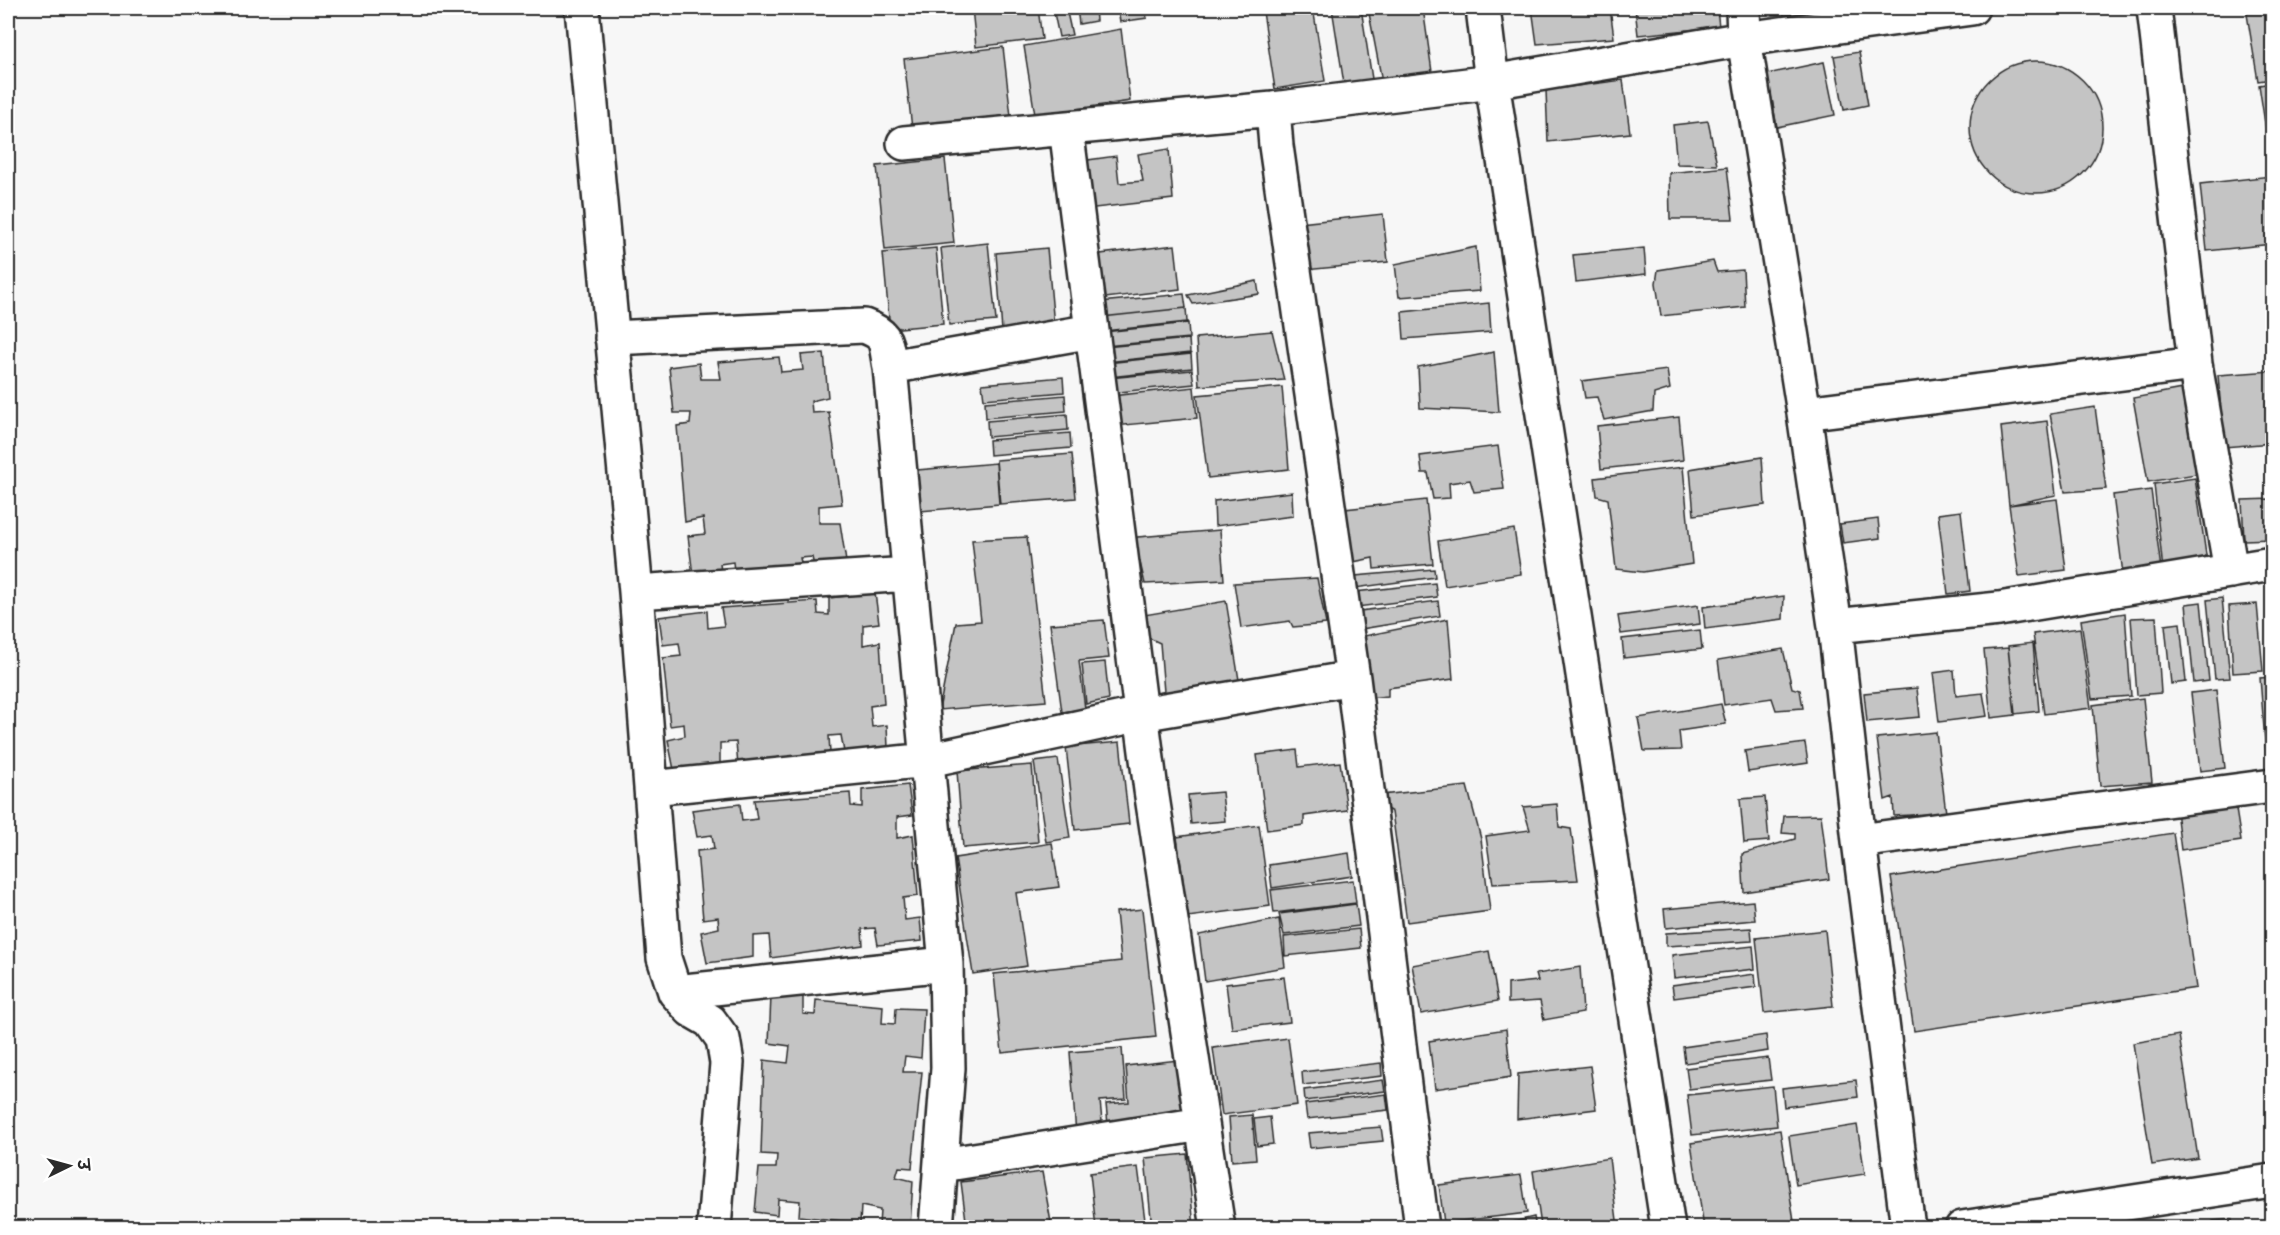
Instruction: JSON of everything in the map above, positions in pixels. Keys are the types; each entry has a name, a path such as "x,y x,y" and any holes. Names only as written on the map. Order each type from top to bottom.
{"street":[{"path":"582,8 636,592 664,958 675,992 691,1010 710,1022 723,1039 727,1063 714,1227"},
{"path":"1483,8 1492,82 1668,1227"},
{"path":"904,143 1273,109 1492,82 1743,23 1972,8"},
{"path":"2154,8 2195,364 2231,571"},
{"path":"1743,23 1835,626 1859,841 1908,1227"},
{"path":"1273,109 1279,169 1353,678 1422,1227"},
{"path":"1066,128 1141,714 1218,1227"},
{"path":"612,338 864,326 878,331 884,338 890,367 946,964 948,1068 936,1227"},
{"path":"890,367 1092,331"},
{"path":"1804,413 2195,364"},
{"path":"1835,626 1999,609 2272,564"},
{"path":"636,592 909,574"},
{"path":"651,788 928,759 1141,714 1353,678"},
{"path":"1859,841 2272,789"},
{"path":"675,992 946,964"},
{"path":"942,1165 1202,1124"},
{"path":"1962,1227 2272,1181"}],"building":[{"path":"972,8 1038,8 1042,39 976,47"},
{"path":"1053,8 1066,8 1072,35 1059,37"},
{"path":"1077,8 1095,8 1096,21 1079,24"},
{"path":"1118,8 1145,8 1147,18 1120,22"},
{"path":"1313,8 1325,81 1275,89 1263,12"},
{"path":"1332,8 1361,8 1372,79 1344,84"},
{"path":"1368,8 1423,8 1433,79 1383,87"},
{"path":"1532,8 1610,8 1614,38 1537,44"},
{"path":"1635,8 1717,8 1719,27 1638,35"},
{"path":"1783,8 1909,8 1785,22"},
{"path":"2246,8 2272,8 2272,79 2258,81"},
{"path":"1121,29 1130,101 1035,115 1024,46"},
{"path":"1003,47 1012,125 913,137 904,59"},
{"path":"1859,52 1868,105 1844,110 1834,56"},
{"path":"2036,61 2061,66 2083,80 2097,102 2102,127 2097,152 2083,174 2061,188 2036,193 2011,188 1989,174 1975,152 1970,127 1975,102 1989,80 2011,66"},
{"path":"1824,62 1835,115 1777,127 1767,74"},
{"path":"1623,80 1630,133 1548,142 1546,90"},
{"path":"2272,83 2272,129 2266,130 2259,85"},
{"path":"1708,121 1717,165 1677,164 1673,125"},
{"path":"1169,149 1173,199 1086,209 1081,161 1116,156 1119,183 1143,181 1138,154"},
{"path":"945,159 954,243 885,250 877,166"},
{"path":"1727,167 1733,219 1670,219 1669,173"},
{"path":"2271,176 2272,244 2207,251 2200,184"},
{"path":"1383,214 1388,262 1305,270 1300,223"},
{"path":"988,243 996,321 949,325 941,248"},
{"path":"1175,245 1180,289 1097,299 1092,255"},
{"path":"1476,247 1480,291 1399,297 1395,264"},
{"path":"936,248 943,324 890,329 883,253"},
{"path":"1047,248 1054,326 1002,331 996,253"},
{"path":"1644,248 1646,274 1576,282 1573,255"},
{"path":"1713,261 1717,272 1743,270 1745,307 1661,316 1656,283 1658,270"},
{"path":"1257,281 1259,294 1193,304 1188,295"},
{"path":"1184,294 1186,308 1102,317 1100,302"},
{"path":"1489,303 1491,332 1404,339 1402,312"},
{"path":"1186,308 1187,322 1104,331 1102,317"},
{"path":"1188,323 1189,338 1105,346 1104,332"},
{"path":"1272,331 1284,380 1199,386 1196,338"},
{"path":"1189,339 1190,353 1106,362 1105,347"},
{"path":"1494,352 1499,412 1420,408 1418,367"},
{"path":"824,353 828,397 811,401 812,413 829,412 842,504 819,506 819,523 840,523 847,568 816,575 812,557 800,558 803,572 735,579 733,562 720,564 722,579 694,583 688,536 705,534 703,518 685,522 677,426 690,424 691,413 674,413 669,367 699,363 701,379 721,379 718,362 779,357 781,372 803,370 801,355"},
{"path":"1191,354 1192,368 1109,377 1107,363"},
{"path":"1192,370 1194,384 1110,393 1109,378"},
{"path":"1667,370 1670,389 1654,394 1653,411 1604,420 1597,397 1585,398 1582,381"},
{"path":"2272,371 2272,443 2224,447 2218,375"},
{"path":"1063,377 1064,392 984,399 982,384"},
{"path":"1194,387 1197,418 1114,426 1111,396"},
{"path":"1282,387 1289,469 1208,478 1197,395"},
{"path":"2182,389 2196,474 2148,482 2133,398"},
{"path":"1065,395 1066,411 986,418 985,402"},
{"path":"2095,407 2106,489 2065,492 2050,414"},
{"path":"1067,414 1068,430 988,437 987,421"},
{"path":"1679,417 1683,460 1601,469 1597,426"},
{"path":"2047,421 2056,495 2009,505 2001,427"},
{"path":"1070,433 1071,448 990,455 989,440"},
{"path":"1498,446 1504,489 1474,492 1470,480 1449,483 1450,498 1433,499 1428,473 1422,473 1420,456"},
{"path":"1072,454 1076,498 1000,504 996,460"},
{"path":"1762,457 1765,505 1694,515 1690,469"},
{"path":"996,463 999,504 909,512 906,471"},
{"path":"1683,467 1692,564 1643,572 1616,569 1608,499 1597,496 1595,478"},
{"path":"2195,478 2207,562 2163,570 2154,484"},
{"path":"2151,490 2161,569 2123,574 2113,495"},
{"path":"1292,492 1293,516 1215,526 1214,501"},
{"path":"2057,499 2066,570 2019,576 2009,505"},
{"path":"2272,499 2272,539 2244,540 2242,500"},
{"path":"1426,500 1433,564 1374,569 1373,558 1353,562 1345,509"},
{"path":"1961,511 1970,591 1948,594 1938,514"},
{"path":"1878,519 1880,538 1843,543 1840,524"},
{"path":"1514,529 1521,574 1445,586 1438,541"},
{"path":"1220,530 1224,580 1145,584 1140,562 1130,563 1126,538"},
{"path":"1027,537 1046,701 939,710 956,623 981,621 972,540"},
{"path":"1434,569 1435,577 1355,588 1355,576"},
{"path":"1317,578 1326,624 1293,627 1290,621 1241,628 1234,583"},
{"path":"1435,583 1437,597 1357,607 1355,592"},
{"path":"875,593 879,623 863,625 863,645 880,642 884,704 870,706 872,727 887,725 888,748 844,752 841,735 829,736 830,753 738,766 736,742 720,743 720,764 674,770 668,740 685,736 684,724 670,726 663,658 681,656 679,643 663,645 659,617 707,611 708,628 724,626 721,608 817,601 818,614 829,615 829,598"},
{"path":"1784,596 1783,619 1705,629 1703,607"},
{"path":"2222,598 2230,678 2215,679 2207,600"},
{"path":"1226,601 1239,680 1164,692 1160,643 1147,637 1144,615"},
{"path":"1438,601 1440,616 1361,629 1360,611"},
{"path":"2201,602 2209,681 2194,683 2186,604"},
{"path":"2257,604 2263,671 2233,673 2229,606"},
{"path":"1698,605 1700,624 1621,634 1618,616"},
{"path":"2125,613 2131,696 2092,699 2081,620"},
{"path":"2156,617 2161,693 2137,695 2131,618"},
{"path":"1448,619 1453,679 1388,688 1388,696 1368,698 1364,636"},
{"path":"1104,620 1109,658 1079,661 1085,709 1062,712 1050,624"},
{"path":"2180,623 2186,682 2171,684 2165,625"},
{"path":"2080,628 2091,708 2044,714 2033,634"},
{"path":"1700,630 1702,649 1624,658 1622,639"},
{"path":"2033,643 2039,711 2015,714 2008,646"},
{"path":"2008,648 2015,715 1991,718 1984,650"},
{"path":"1783,649 1792,688 1800,690 1803,708 1776,710 1772,698 1724,705 1718,660"},
{"path":"1105,662 1109,699 1086,704 1082,664"},
{"path":"1954,670 1956,696 1983,693 1987,716 1939,722 1933,673"},
{"path":"2272,677 2272,754 2266,754 2260,678"},
{"path":"1917,688 1920,717 1867,722 1864,693"},
{"path":"2216,690 2225,768 2200,771 2191,693"},
{"path":"2143,698 2152,782 2100,786 2093,705"},
{"path":"1721,704 1726,724 1679,731 1681,750 1644,751 1638,718"},
{"path":"1936,732 1946,813 1894,816 1893,797 1885,800 1877,738"},
{"path":"1120,742 1129,824 1075,830 1066,747"},
{"path":"1805,743 1808,763 1748,772 1745,751"},
{"path":"1297,750 1299,767 1340,762 1347,810 1304,816 1304,825 1267,830 1257,755"},
{"path":"1058,759 1070,838 1046,842 1034,762"},
{"path":"1032,765 1038,842 963,848 957,771"},
{"path":"908,785 912,815 897,817 897,838 913,835 918,896 903,898 905,920 920,918 922,941 878,945 875,928 862,929 863,945 771,958 769,935 753,936 753,957 707,963 701,932 719,928 718,917 703,919 697,851 714,849 712,835 697,837 692,810 740,804 742,821 757,819 754,800 850,793 851,806 862,807 862,790"},
{"path":"1467,786 1481,839 1490,911 1407,922 1392,812 1385,808 1381,795"},
{"path":"1222,792 1225,821 1191,824 1188,795"},
{"path":"1765,797 1769,841 1744,843 1740,799"},
{"path":"2235,803 2241,841 2181,850 2176,811"},
{"path":"1557,804 1559,827 1571,829 1578,880 1493,884 1486,836 1530,830 1523,807"},
{"path":"1821,815 1829,879 1744,892 1742,854 1795,839 1795,834 1782,833 1784,816"},
{"path":"1259,825 1270,906 1188,917 1177,837"},
{"path":"2173,833 2196,988 1914,1031 1891,877"},
{"path":"1052,843 1059,887 1016,893 1027,966 973,974 955,858"},
{"path":"1349,853 1352,876 1272,888 1269,865"},
{"path":"1353,880 1356,903 1274,913 1271,890"},
{"path":"1753,901 1755,920 1666,928 1664,909"},
{"path":"1356,904 1359,926 1284,935 1279,914"},
{"path":"1142,909 1156,1037 1002,1053 994,974 1121,961 1116,912"},
{"path":"1279,919 1285,967 1205,981 1199,935"},
{"path":"1751,928 1752,941 1666,946 1666,933"},
{"path":"1359,929 1361,948 1285,956 1284,937"},
{"path":"1825,930 1833,1006 1764,1013 1756,938"},
{"path":"1753,946 1755,969 1674,978 1672,955"},
{"path":"1489,951 1498,1001 1421,1014 1412,965"},
{"path":"1580,967 1583,1013 1544,1020 1540,1001 1508,1003 1508,984 1538,981 1536,974"},
{"path":"1755,974 1756,987 1674,998 1672,985"},
{"path":"1284,977 1290,1022 1232,1029 1226,984"},
{"path":"803,995 803,1014 815,1015 816,1000 883,1006 882,1023 895,1024 896,1008 924,1009 921,1058 905,1056 903,1072 922,1072 912,1168 899,1167 896,1177 913,1181 910,1227 879,1226 880,1210 861,1206 860,1223 799,1216 800,1201 778,1199 777,1215 755,1212 759,1168 776,1168 777,1155 761,1154 764,1060 788,1063 790,1046 769,1043 771,996"},
{"path":"1506,1029 1511,1077 1435,1089 1429,1041"},
{"path":"1766,1035 1768,1051 1685,1063 1683,1047"},
{"path":"2179,1035 2198,1158 2152,1165 2133,1043"},
{"path":"1288,1038 1297,1105 1222,1115 1213,1048"},
{"path":"1122,1048 1126,1099 1100,1101 1103,1132 1076,1135 1070,1052"},
{"path":"1768,1058 1771,1080 1689,1089 1686,1068"},
{"path":"1187,1059 1194,1125 1109,1135 1106,1104 1129,1102 1126,1066"},
{"path":"1381,1063 1382,1076 1303,1085 1302,1072"},
{"path":"1590,1066 1596,1109 1517,1119 1518,1074"},
{"path":"1383,1080 1385,1091 1305,1101 1304,1090"},
{"path":"1856,1080 1858,1097 1784,1107 1782,1088"},
{"path":"1773,1086 1777,1126 1692,1135 1687,1095"},
{"path":"1386,1094 1388,1110 1307,1119 1305,1104"},
{"path":"1252,1115 1256,1159 1232,1161 1229,1117"},
{"path":"1270,1117 1273,1144 1257,1146 1254,1119"},
{"path":"1857,1125 1865,1174 1796,1185 1789,1136"},
{"path":"1381,1127 1383,1141 1310,1148 1308,1133"},
{"path":"1780,1130 1795,1228 1704,1228 1691,1143"},
{"path":"1187,1154 1194,1228 1152,1228 1145,1158"},
{"path":"1609,1158 1618,1228 1569,1228 1569,1223 1541,1226 1533,1171"},
{"path":"1138,1167 1146,1228 1096,1228 1090,1173"},
{"path":"1042,1172 1052,1228 967,1228 961,1182"},
{"path":"1521,1175 1527,1213 1444,1223 1439,1185"},
{"path":"1534,1217 1536,1228 1508,1228 1508,1223"},
{"path":"2232,1219 2233,1228 2213,1228 2213,1221"}]}
